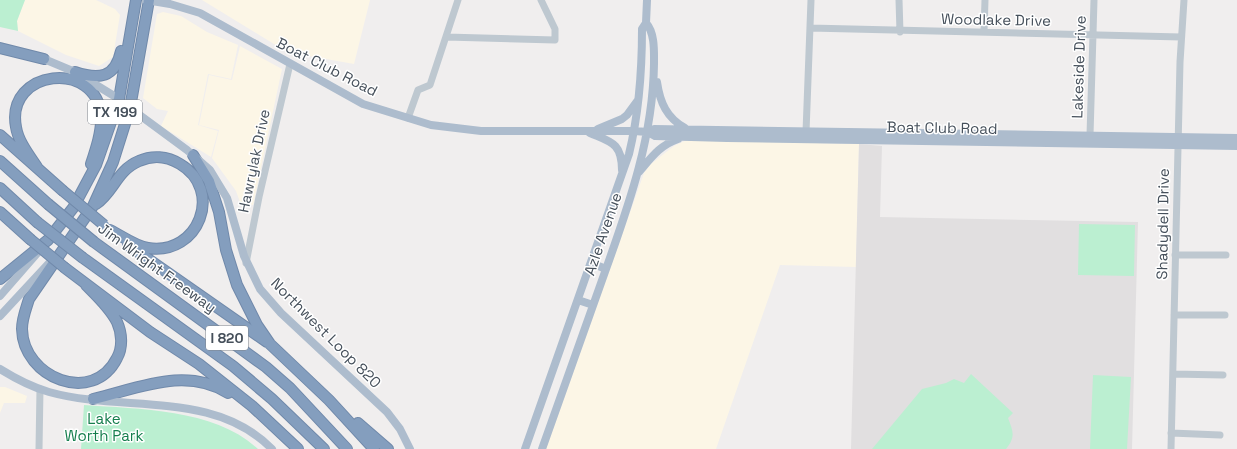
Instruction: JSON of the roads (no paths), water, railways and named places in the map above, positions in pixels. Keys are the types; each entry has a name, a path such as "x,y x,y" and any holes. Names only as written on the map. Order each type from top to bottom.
{"highway":[{"name":"TX 199","path":"48,240 74,208 96,165 119,99 136,0"},
{"name":"TX 199","path":"61,251 93,206 119,145 130,108 148,0"},
{"path":"75,72 94,77 108,74 115,69 123,46 129,40"},
{"path":"0,48 44,59"},
{"path":"37,167 18,135 15,117 17,108 21,98 33,85 45,79 54,77 71,79 89,90 94,98 100,116 99,132 92,161 74,208"},
{"path":"0,135 62,190 128,245 270,344 329,400 388,449"},
{"path":"193,155 209,181 219,212 226,250 237,285 248,309 270,344"},
{"path":"93,206 99,202 128,167 146,158 158,157 175,161 192,173 199,183 203,200 200,218 192,232 182,242 165,248 147,248 107,227"},
{"name":"Jim Wright Freeway","path":"0,161 48,204 94,242 266,367 290,388 347,449"},
{"name":"I 820","path":"0,188 37,222 83,258 233,366 272,399 324,449"},
{"path":"0,212 65,268 150,332 199,364 252,406 298,449"},
{"path":"0,218 20,230"},
{"path":"0,279 48,240"},
{"path":"61,251 54,265 29,299 24,312 22,329 25,343 37,366 60,380 73,383 98,379 106,373 114,365 122,342 117,322 86,284"},
{"path":"93,399 152,382 179,380 202,382 218,387 252,406"},
{"path":"329,400 374,449"}],"main road":[{"name":"Boat Club Road","path":"148,0 170,4 200,13 362,104 440,126 481,131 648,132 654,128 685,133 1178,141 1237,138"},
{"name":"Azle Avenue","path":"525,449 622,176 634,131 639,98 642,29 646,23 647,0"},
{"name":"Azle Avenue","path":"542,449 606,269 638,172 648,132 652,108 654,56 652,29 646,23"},
{"path":"638,172 663,146 685,133 670,118 664,108 658,91 654,56"},
{"path":"44,59 75,72 119,99"},
{"path":"585,131 597,130 622,119 639,98"},
{"name":"Northwest Loop 820","path":"130,108 193,155 214,176 227,198 246,263 257,284 269,301 387,412 397,425 410,449"},
{"name":"Azle Avenue","path":"585,131 611,141 616,146 620,154 622,176"},
{"name":"Boat Club Road","path":"685,133 806,132 1090,135 1237,146"},
{"name":"TX 199","path":"0,296 48,240"},
{"name":"TX 199","path":"0,316 61,251"},
{"path":"591,263 606,269"},
{"path":"578,300 593,305"},
{"path":"0,369 20,381 61,395 184,408 219,415 248,430 272,449"}],"street":[{"path":"408,118 418,90 430,85 458,0"},
{"path":"446,37 555,40 555,29 541,0"},
{"path":"806,132 811,0"},
{"path":"899,0 900,32"},
{"path":"984,32 985,0"},
{"name":"Lakeside Drive","path":"1090,135 1094,0"},
{"name":"Shadydell Drive","path":"1171,449 1181,37 1184,0"},
{"name":"Woodlake Drive","path":"810,28 900,32 984,32 1181,37"},
{"name":"Hawrylak Drive","path":"246,263 259,197 290,64"},
{"path":"1175,256 1226,255"},
{"path":"1174,315 1224,315"},
{"path":"1173,374 1223,375"},
{"path":"39,449 40,389"},
{"path":"1171,433 1220,434"}],"park label":[{"name":"Lake Worth Park","path":"104,428"}]}
